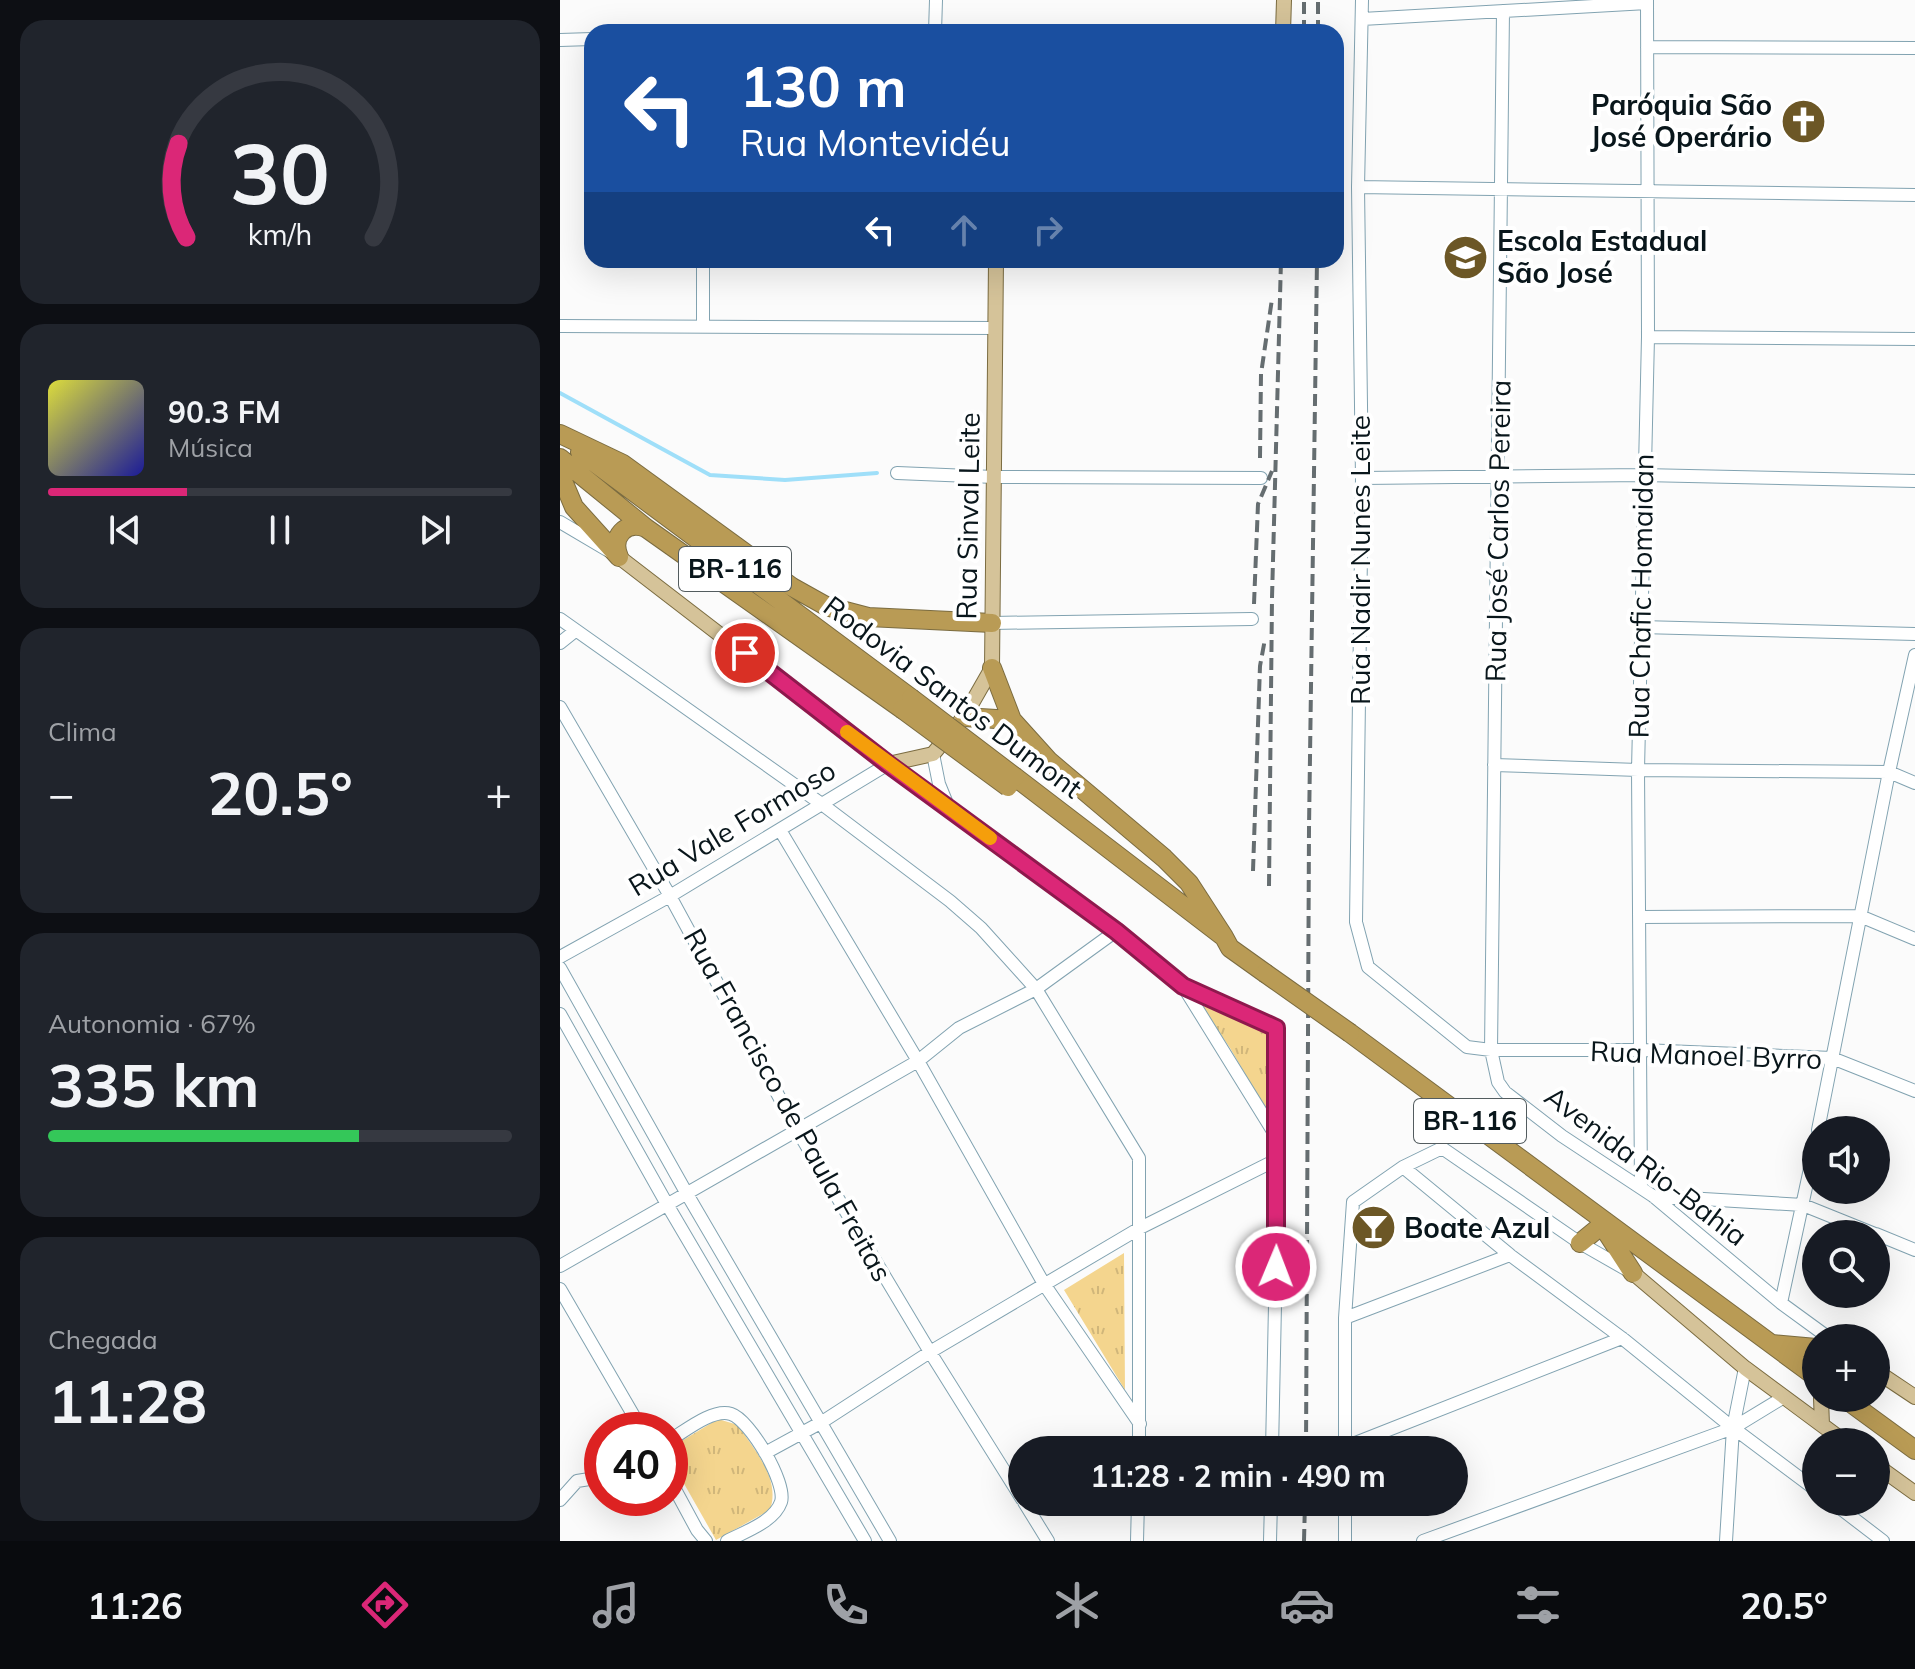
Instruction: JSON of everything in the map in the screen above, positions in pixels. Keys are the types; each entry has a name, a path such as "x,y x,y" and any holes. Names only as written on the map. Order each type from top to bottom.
{"highway":[{"path":"560,436 623,464 792,587 826,606 868,617 992,623"},
{"name":"Rodovia Santos Dumont","path":"560,436 1012,782 1219,949 1227,943 1802,1367"},
{"name":"Rodovia Santos Dumont","path":"560,458 646,528 907,704"},
{"path":"560,474 574,507 619,557"},
{"path":"619,557 616,544 621,532 633,526 646,528"},
{"path":"992,668 1012,720 1067,778 1164,858 1189,883 1227,943"},
{"path":"964,717 1012,720"},
{"path":"1580,1243 1596,1217 1633,1273"},
{"path":"1769,1343 1802,1347"},
{"path":"1863,1412 1915,1450"}],"main road":[{"path":"1283,24 1284,0"},
{"name":"Rua Sinval Leite","path":"933,754 964,717 992,668 996,268"},
{"path":"619,557 888,764"},
{"name":"Rua Vale Formoso","path":"888,764 933,754"},
{"path":"1633,1273 1745,1368 1826,1428"},
{"path":"1890,1380 1915,1396"},
{"path":"1822,1412 1822,1425"},
{"path":"1890,1475 1915,1493"}],"street":[{"path":"935,24 936,0"},
{"name":"Rua Nadir Nunes Leite","path":"1362,0 1358,187 1362,478 1356,922 1368,967 1467,1047 1491,1050"},
{"path":"1362,19 1567,4 1647,2"},
{"name":"Rua Chafic Homaidan","path":"1641,1188 1638,770 1648,337 1647,2"},
{"name":"Rua José Carlos Pereira","path":"1491,1050 1503,11"},
{"path":"560,40 584,39"},
{"path":"1647,47 1915,48"},
{"path":"1358,187 1915,195"},
{"path":"703,268 703,327"},
{"path":"560,326 996,328"},
{"path":"1648,337 1915,339"},
{"path":"897,473 994,477 1261,478"},
{"path":"1362,478 1643,475 1915,481"},
{"path":"560,522 619,557"},
{"path":"560,619 823,805 950,901 981,928 1036,989 1139,1158 1140,1436"},
{"path":"992,623 1252,619"},
{"path":"1640,627 1915,634"},
{"path":"560,643 575,631"},
{"path":"1821,1116 1915,655"},
{"name":"Rua Francisco de Paula Freitas","path":"560,707 670,896 797,1130 1008,1477"},
{"path":"933,754 938,780 950,809"},
{"path":"888,764 1116,931 1183,986 1276,1028 1278,1159 1272,1436"},
{"name":"Rua Vale Formoso","path":"560,957 670,896 888,764"},
{"path":"1494,765 1638,770 1889,772 1915,783"},
{"path":"780,830 918,1061 1044,1284 1140,1424"},
{"path":"1640,917 1860,916 1915,939"},
{"path":"560,1266 918,1061 959,1028 1036,989 1116,931"},
{"path":"560,968 687,1194 890,1541"},
{"path":"1183,986 1277,1136"},
{"path":"560,1014 668,1206 865,1541"},
{"name":"Rua Manoel Byrro","path":"1491,1050 1642,1050 1832,1058 1915,1091"},
{"name":"Avenida Rio-Bahia","path":"1491,1050 1498,1082 1505,1092 1562,1136 1653,1196 1810,1324"},
{"path":"1345,1436 1345,1318 1353,1202 1403,1167 1442,1148 1580,1243 1633,1273"},
{"path":"765,1453 822,1422 930,1352 1140,1228 1278,1159"},
{"path":"1403,1167 1510,1255 1622,1338 1802,1480"},
{"path":"1653,1196 1803,1205 1841,1220"},
{"path":"1781,1303 1803,1205"},
{"path":"1890,1240 1915,1250"},
{"path":"1345,1318 1510,1255"},
{"path":"560,1289 632,1412"},
{"path":"1377,1436 1622,1338"},
{"path":"1726,1541 1733,1428 1745,1368"},
{"path":"1423,1541 1733,1428 1784,1397"},
{"path":"688,1430 710,1417 732,1414 750,1431 779,1481 781,1503 772,1514 727,1541"},
{"path":"560,1500 577,1481 584,1480"},
{"path":"688,1513 704,1540"},
{"name":"Rua Francisco de Paula Freitas","path":"1032,1516 1048,1541"},
{"path":"1137,1541 1138,1516"},
{"path":"1270,1541 1271,1516"},
{"path":"1345,1516 1345,1541"},
{"path":"1850,1516 1883,1541"}],"green space":[{"path":"1194,995 1271,1030 1272,1120 1230,1048"},
{"path":"1124,1253 1125,1390 1064,1290"},
{"path":"718,1419 738,1425 769,1476 772,1487 770,1510 716,1540 688,1491 688,1437"}],"waterway":[{"path":"560,393 710,475 785,480 877,473"}],"railway":[{"path":"1304,0 1304,24"},
{"path":"1318,0 1318,24"},
{"path":"1269,886 1272,598 1281,268"},
{"path":"1306,1436 1309,828 1317,268"},
{"path":"1260,458 1261,374 1272,299"},
{"path":"1254,604 1258,504 1272,471"},
{"path":"1253,871 1260,666 1265,639"},
{"path":"1304,1541 1305,1516"}],"slow traffic":[{"path":"847,732 990,838"}],"place":[{"name":"Paróquia São José Operário","path":"1803,121"},
{"name":"Escola Estadual São José","path":"1466,257"},
{"name":"Boate Azul","path":"1373,1228"}],"route":[{"path":"745,653 888,764 1116,931 1183,986 1276,1028 1276,1267"}]}
